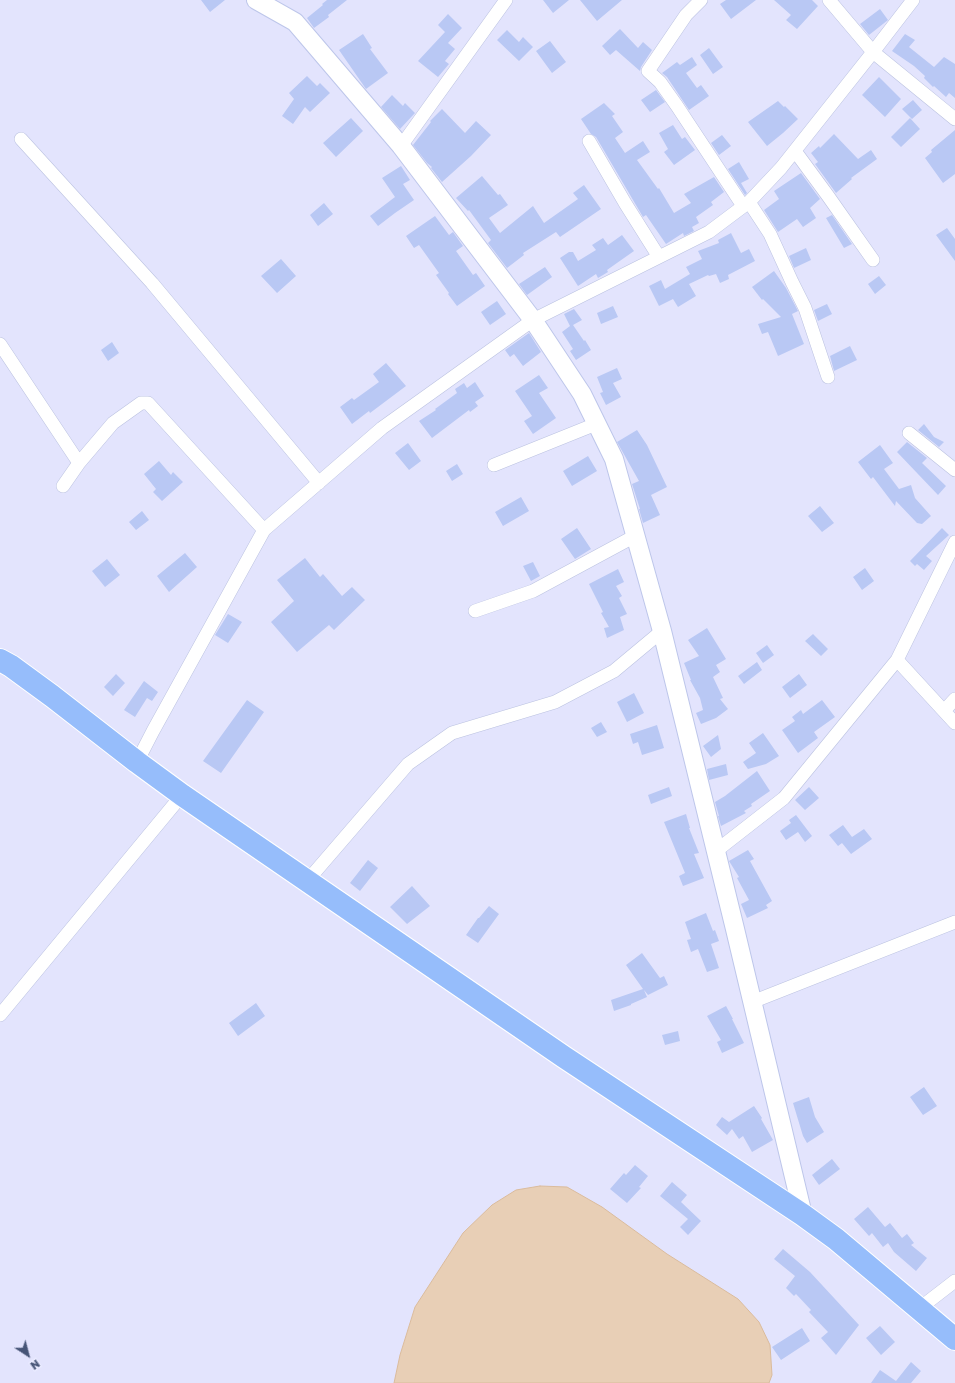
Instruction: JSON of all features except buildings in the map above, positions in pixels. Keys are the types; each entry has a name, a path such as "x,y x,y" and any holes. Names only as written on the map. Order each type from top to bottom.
{"highway":[{"path":"0,660 11,666 52,696 182,795 564,1057 803,1215 836,1239 920,1308 955,1339"}],"street":[{"path":"256,0 295,22 401,146 533,320 582,394 614,459 662,632 803,1215"},
{"path":"401,146 506,0"},
{"path":"701,0 686,15 648,71 660,82 746,204 770,234 802,302 828,377"},
{"path":"829,0 874,52 955,119"},
{"path":"137,762 264,530 382,428 533,320 709,232 746,204 781,168 795,151 874,52 913,0"},
{"path":"21,139 152,283 319,483"},
{"path":"589,141 658,257"},
{"path":"795,151 873,260"},
{"path":"0,344 79,463"},
{"path":"63,486 79,463 113,422 141,403 148,403 264,530"},
{"path":"494,465 596,424"},
{"path":"909,433 955,470"},
{"path":"475,611 533,591 636,536"},
{"path":"716,851 784,798 897,660 955,542"},
{"path":"308,880 408,764 452,733 555,702 614,671 662,632"},
{"path":"897,660 955,723"},
{"path":"944,711 955,699"},
{"path":"0,1015 182,795"},
{"path":"752,1002 955,922"},
{"path":"920,1308 955,1281"}],"shaded area":[{"path":"540,1186 567,1187 602,1207 667,1254 738,1299 759,1322 770,1345 772,1375 769,1383 394,1383 400,1355 415,1307 463,1233 492,1205 516,1190"}]}
